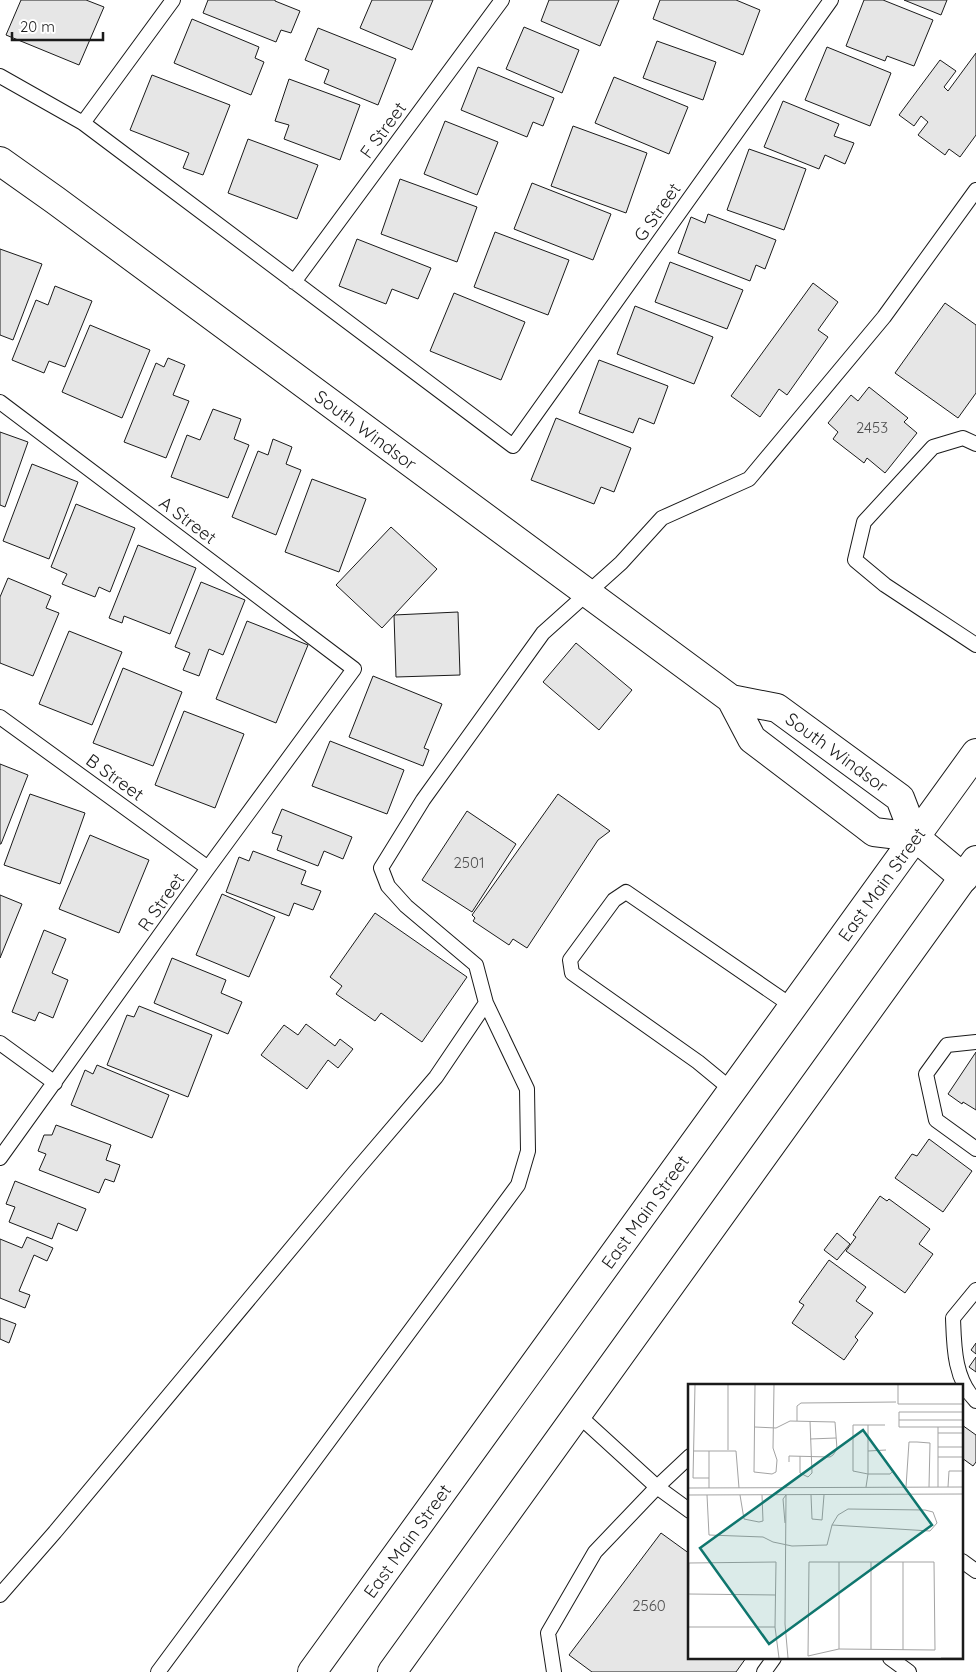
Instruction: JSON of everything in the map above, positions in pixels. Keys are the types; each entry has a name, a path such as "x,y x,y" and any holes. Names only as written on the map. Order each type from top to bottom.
{"main road":[{"name":"South Windsor","path":"0,161 731,699 777,708 900,798 915,837"},
{"name":"South Windsor","path":"731,699 752,739 874,832 915,837 972,875"},
{"name":"East Main Street","path":"312,1672 976,753"},
{"path":"392,1672 577,1414 972,875"}],"lane":[{"path":"83,123 173,0"},
{"name":"F Street","path":"294,282 502,0"},
{"name":"G Street","path":"294,282 513,446 831,0"},
{"path":"0,76 83,123 294,282"},
{"path":"158,1672 518,1185 528,1151 527,1089 486,1003 476,965 406,906 388,886 381,868 423,800 543,633 621,563 662,518 749,479 884,317 976,190"},
{"name":"A Street","path":"0,402 354,669"},
{"path":"976,444 964,438 933,447 864,522 855,560 885,585 976,645"},
{"name":"R Street","path":"0,1158 208,868 354,669"},
{"name":"B Street","path":"0,717 208,868"},
{"path":"732,1090 698,1062 572,973 570,960 614,900 626,892 792,1006"},
{"path":"0,1595 56,1532 436,1077 486,1003"},
{"path":"976,1042 947,1045 926,1074 936,1120 976,1149"},
{"path":"0,1044 55,1083"},
{"path":"976,1290 953,1318 954,1353 961,1377 976,1400"},
{"path":"577,1414 656,1487 688,1510"},
{"path":"554,1672 548,1633 595,1552 656,1487 688,1458"},
{"path":"964,1562 976,1571"},
{"path":"764,1672 773,1660"},
{"path":"893,1660 909,1672"}],"building":[{"path":"21,0 86,0 104,7 79,65 6,35"},
{"path":"208,0 275,0 300,11 291,33 281,30 276,42 203,13"},
{"path":"372,0 433,0 412,50 360,28"},
{"path":"549,0 619,0 600,46 541,21"},
{"path":"660,0 736,0 760,10 743,55 653,19"},
{"path":"864,0 883,0 933,20 914,66 887,56 885,61 846,46"},
{"path":"904,0 947,0 941,15"},
{"path":"192,19 259,47 255,58 264,62 251,95 174,63"},
{"path":"524,27 579,50 562,93 506,69"},
{"path":"318,28 396,59 378,105 324,83 329,70 305,60"},
{"path":"657,41 716,62 703,100 643,78"},
{"path":"827,47 891,73 870,126 805,100"},
{"path":"976,53 976,135 960,157 949,149 945,155 918,135 928,122 921,116 914,126 899,115 940,60 956,71 944,87 948,91"},
{"path":"478,67 554,98 543,126 533,122 527,137 461,110"},
{"path":"152,75 230,105 203,175 183,168 189,153 130,130"},
{"path":"614,77 688,107 669,154 595,123"},
{"path":"289,79 360,105 340,160 284,139 289,125 275,121"},
{"path":"783,101 839,124 834,136 854,143 845,164 825,155 819,169 764,147"},
{"path":"445,121 498,142 477,195 424,174"},
{"path":"573,126 647,153 626,213 551,186"},
{"path":"248,139 318,165 297,219 228,193"},
{"path":"749,149 806,169 784,230 727,210"},
{"path":"400,179 477,207 457,262 381,234"},
{"path":"532,183 611,214 593,260 514,229"},
{"path":"708,214 776,240 765,269 756,265 750,281 678,253 691,217 705,223"},
{"path":"495,232 569,260 548,315 474,287"},
{"path":"357,239 431,268 418,299 392,289 386,304 339,286"},
{"path":"0,249 42,264 13,340 0,335"},
{"path":"670,262 743,290 727,329 655,302"},
{"path":"813,283 838,302 818,330 828,337 787,395 779,389 760,417 731,396"},
{"path":"55,286 92,301 65,367 49,361 44,373 12,360 36,300 48,305"},
{"path":"454,293 525,322 501,380 430,351"},
{"path":"945,303 976,325 976,393 958,418 895,373"},
{"path":"635,306 713,337 694,384 617,354"},
{"path":"90,325 150,350 122,418 62,392"},
{"path":"168,358 185,365 173,395 189,401 166,458 124,442 156,363 164,367"},
{"path":"599,360 668,386 654,424 639,418 633,433 579,413"},
{"path":"869,387 908,418 904,422 917,433 885,473 867,458 864,463 833,439 838,432 828,423 851,395 858,401"},
{"path":"213,409 241,419 234,439 249,445 228,498 171,477 187,435 200,440"},
{"path":"556,418 631,448 614,492 601,487 594,504 531,480"},
{"path":"0,432 28,442 5,507 0,505"},
{"path":"273,439 292,447 286,464 301,470 276,535 232,517 258,451 268,455"},
{"path":"32,464 78,482 49,559 3,541"},
{"path":"312,479 366,499 339,572 285,552"},
{"path":"76,504 135,528 110,592 99,587 95,597 62,584 67,574 51,567"},
{"path":"391,527 437,569 382,628 336,585"},
{"path":"138,545 196,568 170,634 124,616 122,623 109,618"},
{"path":"8,578 51,596 46,608 59,613 33,676 0,663 0,597"},
{"path":"201,582 245,600 223,655 209,649 199,676 183,670 190,653 175,647"},
{"path":"458,612 460,675 396,677 394,615"},
{"path":"247,621 308,645 276,723 216,699"},
{"path":"69,631 122,652 92,725 39,704"},
{"path":"576,643 632,690 599,730 543,682"},
{"path":"123,668 182,692 153,766 93,743"},
{"path":"373,676 442,704 424,748 429,750 423,766 349,737"},
{"path":"184,711 244,734 215,808 155,785"},
{"path":"330,741 404,770 387,814 312,786"},
{"path":"0,764 28,775 1,844 0,844"},
{"path":"30,794 85,813 60,884 4,865"},
{"path":"558,794 610,831 598,840 527,948 513,939 509,945 473,921 475,918 472,915"},
{"path":"282,809 352,837 343,859 324,851 318,866 277,850 282,836 272,833"},
{"path":"467,811 516,844 472,912 422,880"},
{"path":"90,835 149,860 119,933 59,909"},
{"path":"253,851 306,871 301,884 321,891 313,910 294,903 289,916 226,892 239,857 249,861"},
{"path":"222,894 275,917 249,977 196,955"},
{"path":"0,895 22,904 0,958"},
{"path":"375,913 467,977 422,1042 381,1013 375,1021 336,994 342,986 330,977"},
{"path":"44,930 66,939 52,973 68,980 53,1018 39,1012 35,1021 12,1012"},
{"path":"172,958 226,980 221,993 242,1002 228,1034 154,1003"},
{"path":"139,1006 212,1035 188,1097 107,1065 127,1015 134,1017"},
{"path":"306,1024 335,1046 340,1039 353,1049 338,1068 328,1060 307,1089 261,1055 284,1025 298,1035"},
{"path":"976,1052 976,1110 963,1102 962,1104 948,1094"},
{"path":"97,1065 169,1095 152,1138 71,1105 85,1070 93,1074"},
{"path":"56,1125 111,1145 106,1160 120,1165 114,1182 105,1179 99,1193 39,1170 46,1154 38,1151 44,1135 52,1135"},
{"path":"929,1139 972,1171 943,1212 895,1178 912,1154 917,1156"},
{"path":"15,1181 86,1209 77,1231 58,1223 52,1239 9,1222 15,1207 6,1204"},
{"path":"880,1196 887,1201 889,1199 930,1229 919,1244 933,1254 905,1293 846,1251 856,1237 853,1235"},
{"path":"837,1233 850,1244 837,1260 824,1250"},
{"path":"27,1237 53,1248 47,1261 34,1255 19,1291 30,1295 25,1308 0,1298 0,1239 22,1248"},
{"path":"829,1260 866,1287 856,1301 873,1313 855,1337 858,1340 844,1360 792,1323 804,1305 799,1302"},
{"path":"0,1318 16,1324 9,1343 0,1339"},
{"path":"976,1343 976,1354 971,1350"},
{"path":"976,1357 976,1372 969,1367"},
{"path":"964,1426 976,1435 976,1462 973,1466 964,1459"},
{"path":"661,1533 688,1553 688,1660 745,1660 736,1672 592,1672 569,1655"}]}
